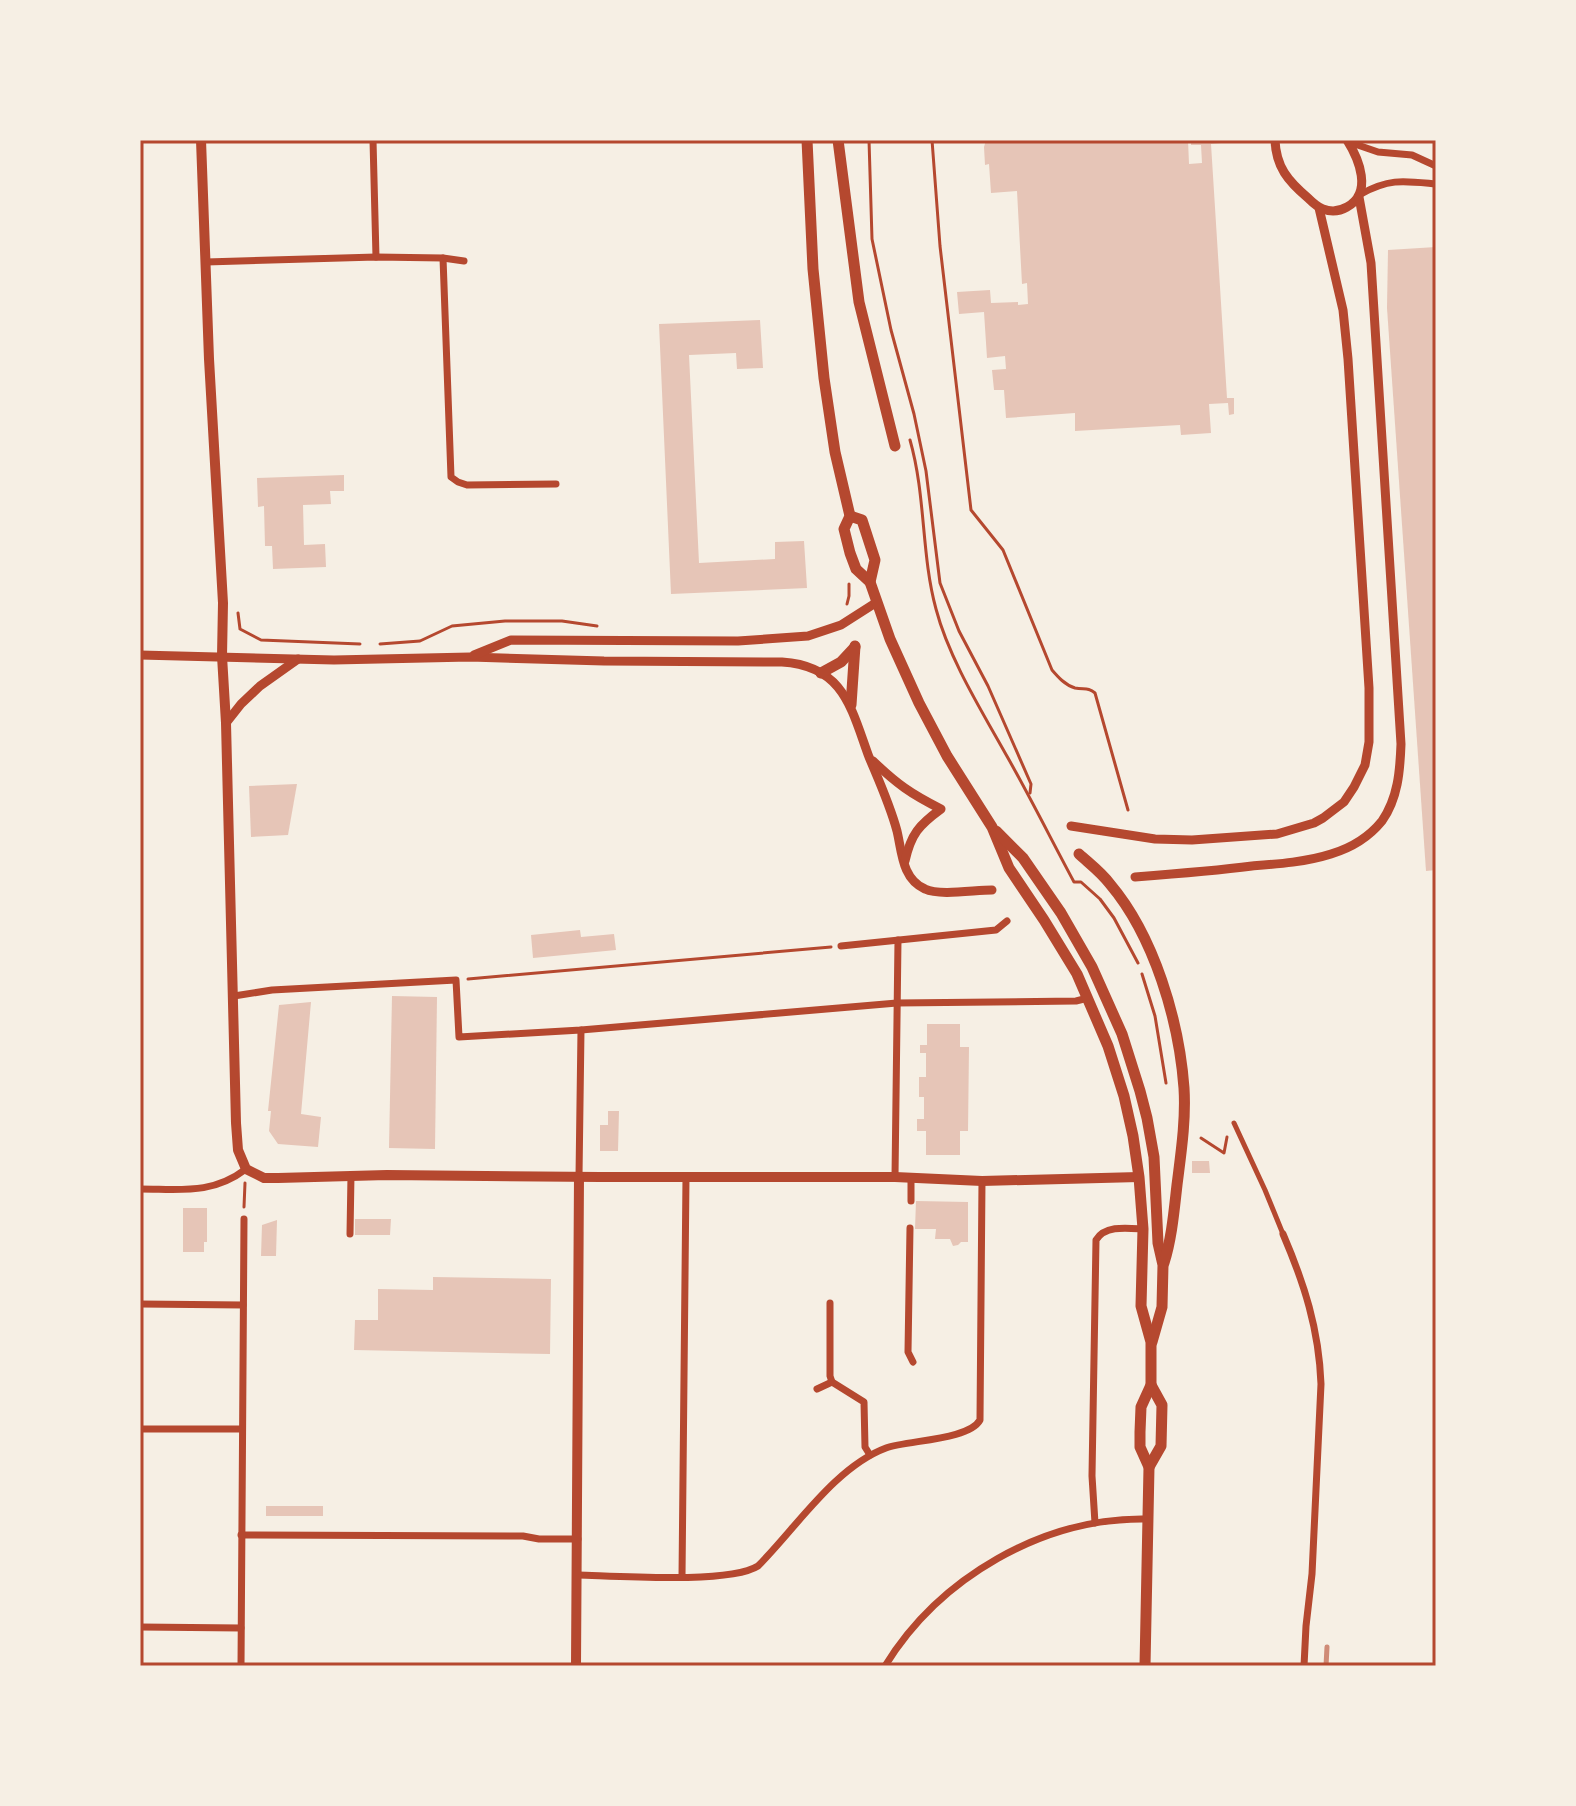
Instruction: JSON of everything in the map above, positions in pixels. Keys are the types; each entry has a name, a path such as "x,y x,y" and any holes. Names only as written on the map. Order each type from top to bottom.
{"main road":[{"path":"201,140 209,359 223,603 222,656 238,1150 246,1169 264,1178 351,1175 895,1177 982,1181 1139,1177"},
{"path":"807,140 813,269 824,378 835,452 850,516 844,529 850,553 858,572 870,582 890,639 954,769 992,827 1009,868 1077,974 1108,1046 1133,1136 1143,1229 1141,1306 1151,1342 1151,1385 1141,1407 1140,1432 1140,1447 1149,1467 1145,1666"},
{"path":"838,140 859,302 895,446"},
{"path":"850,516 862,520 875,560 870,582"},
{"path":"821,673 841,662 855,646 851,705"},
{"path":"992,827 1023,858 1061,913 1092,967 1122,1034 1147,1118 1154,1157 1158,1243 1163,1265 1162,1307 1151,1342"},
{"path":"1079,854 1111,884 1138,927 1162,981 1177,1036 1184,1087 1184,1116 1171,1241 1163,1265"},
{"path":"576,1666 579,1176"},
{"path":"1149,1467 1161,1446 1162,1405 1151,1385"}],"street":[{"path":"373,140 376,257"},
{"path":"1275,140 1282,172 1319,208 1341,210 1360,196 1389,182 1436,184"},
{"path":"1348,141 1378,152 1412,155 1436,166"},
{"path":"1135,877 1298,862 1334,854 1362,840 1374,830 1394,797 1399,778 1401,744 1371,263 1360,196 1361,173 1348,141"},
{"path":"1071,826 1175,841 1289,832 1336,809 1350,795 1365,765 1369,742 1369,688 1348,359 1337,278 1319,208"},
{"path":"206,262 376,257 464,261"},
{"path":"443,258 451,477 467,485 556,484"},
{"path":"470,657 511,640 738,641 808,636 841,625 877,602"},
{"path":"140,655 334,660 470,657 782,662 800,665 821,673 838,686 851,705 896,828 904,864 916,883 934,891 992,890"},
{"path":"226,723 248,696 298,659"},
{"path":"870,758 898,784 941,809 914,833 904,864"},
{"path":"841,946 996,930 1007,921"},
{"path":"895,1177 898,940"},
{"path":"234,996 272,990 456,980 459,1037 581,1030 897,1003 1076,1001 1088,998"},
{"path":"579,1176 581,1030"},
{"path":"1234,1123 1301,1277 1315,1325 1321,1361 1312,1574 1304,1666"},
{"path":"140,1189 213,1187 246,1169"},
{"path":"350,1234 351,1175"},
{"path":"682,1577 686,1177"},
{"path":"911,1178 911,1201"},
{"path":"578,1575 682,1577 737,1574 752,1570 831,1487 870,1455 905,1443 973,1429 980,1420 982,1181"},
{"path":"241,1666 244,1219"},
{"path":"910,1228 908,1352 913,1362"},
{"path":"1095,1523 1092,1476 1096,1240 1105,1230 1143,1229"},
{"path":"830,1303 829,1369 832,1382 864,1402 865,1447 870,1455"},
{"path":"140,1304 243,1305"},
{"path":"817,1389 832,1382"},
{"path":"140,1429 242,1429"},
{"path":"885,1666 896,1648 941,1599 989,1564 1029,1543 1095,1523 1147,1519"},
{"path":"241,1535 578,1539"},
{"path":"140,1627 241,1628"}],"path":[{"path":"869,140 872,239 926,471 940,583 959,631 988,686 1031,784 1030,796"},
{"path":"932,140 940,246 971,510 1003,550 1052,670 1068,684 1076,688 1090,688 1095,693 1128,810"},
{"path":"906,428 918,471 927,561 943,630 1074,882 1081,882 1100,899 1138,962 1155,1016 1166,1083"},
{"path":"456,980 841,946"},
{"path":"1201,1138 1224,1153 1228,1120 1234,1123"},
{"path":"244,1219 246,1169"}],"building":[{"path":"986,140 1188,140 1189,164 1202,163 1201,145 1191,145 1191,140 1220,140 1221,143 1211,144 1227,398 1234,398 1234,414 1229,415 1228,403 1209,404 1211,433 1181,435 1180,425 1075,431 1075,413 1006,418 1004,390 994,390 992,370 1006,369 1005,356 987,358 984,312 959,314 957,292 990,290 991,303 1028,304 1027,283 1022,284 1017,191 991,193 989,164 985,165"},
{"path":"1436,247 1436,870 1426,871 1387,308 1388,250"},
{"path":"760,320 763,368 737,369 736,353 689,355 699,563 775,559 775,542 804,541 807,588 671,594 659,324"},
{"path":"344,475 344,491 330,491 331,504 303,505 304,545 325,544 326,567 273,569 272,546 265,546 264,506 258,507 257,478"},
{"path":"297,784 288,835 251,837 249,786"},
{"path":"580,930 581,937 614,934 616,950 533,958 531,935"},
{"path":"392,996 437,997 435,1149 389,1148"},
{"path":"311,1002 301,1114 321,1117 318,1147 278,1144 269,1131 271,1111 268,1111 279,1005"},
{"path":"927,1024 960,1024 960,1047 969,1047 968,1131 960,1131 960,1155 926,1155 926,1131 917,1131 917,1119 924,1119 924,1097 919,1097 919,1077 926,1077 926,1053 920,1053 920,1045 927,1045"},
{"path":"608,1111 619,1111 618,1151 600,1151 600,1125 608,1125"},
{"path":"1192,1161 1209,1161 1210,1173 1192,1173"},
{"path":"916,1201 968,1202 968,1242 953,1246 950,1239 935,1239 936,1229 915,1229"},
{"path":"183,1208 207,1208 204,1252 183,1252"},
{"path":"355,1219 391,1219 390,1235 355,1235"},
{"path":"277,1220 276,1256 261,1256 262,1225"},
{"path":"433,1277 551,1279 550,1354 354,1350 355,1320 378,1320 378,1289 433,1290"},
{"path":"266,1506 323,1506 323,1516 266,1516"}],"railway":[{"path":"1326,1666 1327,1647"}]}
